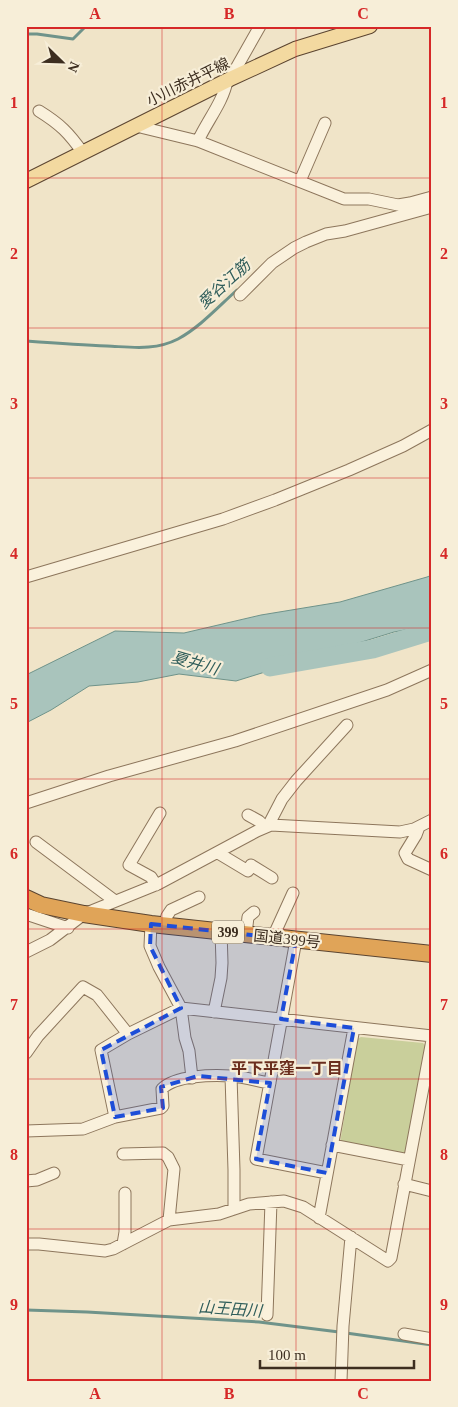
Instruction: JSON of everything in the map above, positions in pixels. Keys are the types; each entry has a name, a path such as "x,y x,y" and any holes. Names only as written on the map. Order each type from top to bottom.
{"highway":[{"name":"国道399号","path":"26,898 41,905 84,914 158,925 432,954"}],"main road":[{"name":"小川赤井平線","path":"26,181 295,49 342,31 370,26"}],"street":[{"path":"198,141 229,80 260,26"},
{"path":"40,111 61,125 83,152"},
{"path":"300,181 325,123"},
{"path":"136,126 198,141 344,199 369,198 393,204 404,204 432,197"},
{"path":"240,295 272,263 306,242 326,234 345,231 432,207"},
{"path":"26,577 223,519 349,470 403,446 432,430"},
{"path":"26,803 109,776 235,740 388,690 432,670"},
{"path":"266,827 296,781 346,725"},
{"path":"156,885 150,877 129,865 160,813"},
{"path":"248,815 266,827"},
{"path":"26,952 50,940 84,914 156,885 275,824 400,832 414,829 432,820"},
{"path":"419,827 405,853 408,859 432,870"},
{"path":"36,842 115,902"},
{"path":"218,853 248,871 251,865 272,878"},
{"path":"274,937 293,893"},
{"path":"192,1078 181,1008 150,946 158,925 168,916 171,910 199,897"},
{"path":"246,934 248,917 254,912"},
{"path":"26,914 68,928"},
{"path":"214,1012 221,978 221,931"},
{"path":"296,940 256,1159 327,1173"},
{"path":"26,1054 38,1036 83,988 97,995 128,1034"},
{"path":"26,1244 113,1249 169,1220 219,1214 249,1204 284,1202 302,1207 388,1261 391,1258 432,1038 181,1008 128,1034 102,1050 115,1117"},
{"path":"319,1218 354,1028"},
{"path":"26,1131 83,1129 115,1117 162,1108 163,1087 179,1080 198,1076 232,1076 270,1083"},
{"path":"232,1076 234,1210"},
{"path":"332,1144 409,1160"},
{"path":"123,1154 163,1153 168,1156 174,1168 169,1220"},
{"path":"26,1181 37,1180 54,1173"},
{"path":"404,1184 432,1191"},
{"path":"123,1244 126,1193"},
{"path":"267,1315 271,1202"},
{"path":"341,1381 351,1237"},
{"path":"404,1334 432,1339"}],"highlighted area":[{"path":"151,924 296,940 281,1019 354,1028 327,1173 256,1159 270,1083 198,1076 161,1087 163,1108 115,1117 101,1050 181,1008 150,946"}],"green space":[{"path":"361,1037 423,1043 426,1046 406,1153 340,1143 357,1039"}],"water":[{"path":"432,575 432,625 394,632 236,681 179,674 138,682 89,686 26,723 26,675 115,631 184,633 261,615 340,602"}],"waterway":[{"path":"26,34 73,39 86,26"},
{"name":"愛谷江筋","path":"26,341 134,347 161,345 178,339 194,329 237,290"},
{"name":"夏井川","path":"270,667 373,649 432,630"},
{"name":"山王田川","path":"26,1310 259,1322 339,1332"},
{"name":"山王田川","path":"346,1333 432,1345"}],"district":[{"name":"平下平窪一丁目","path":"287,1068"}]}
